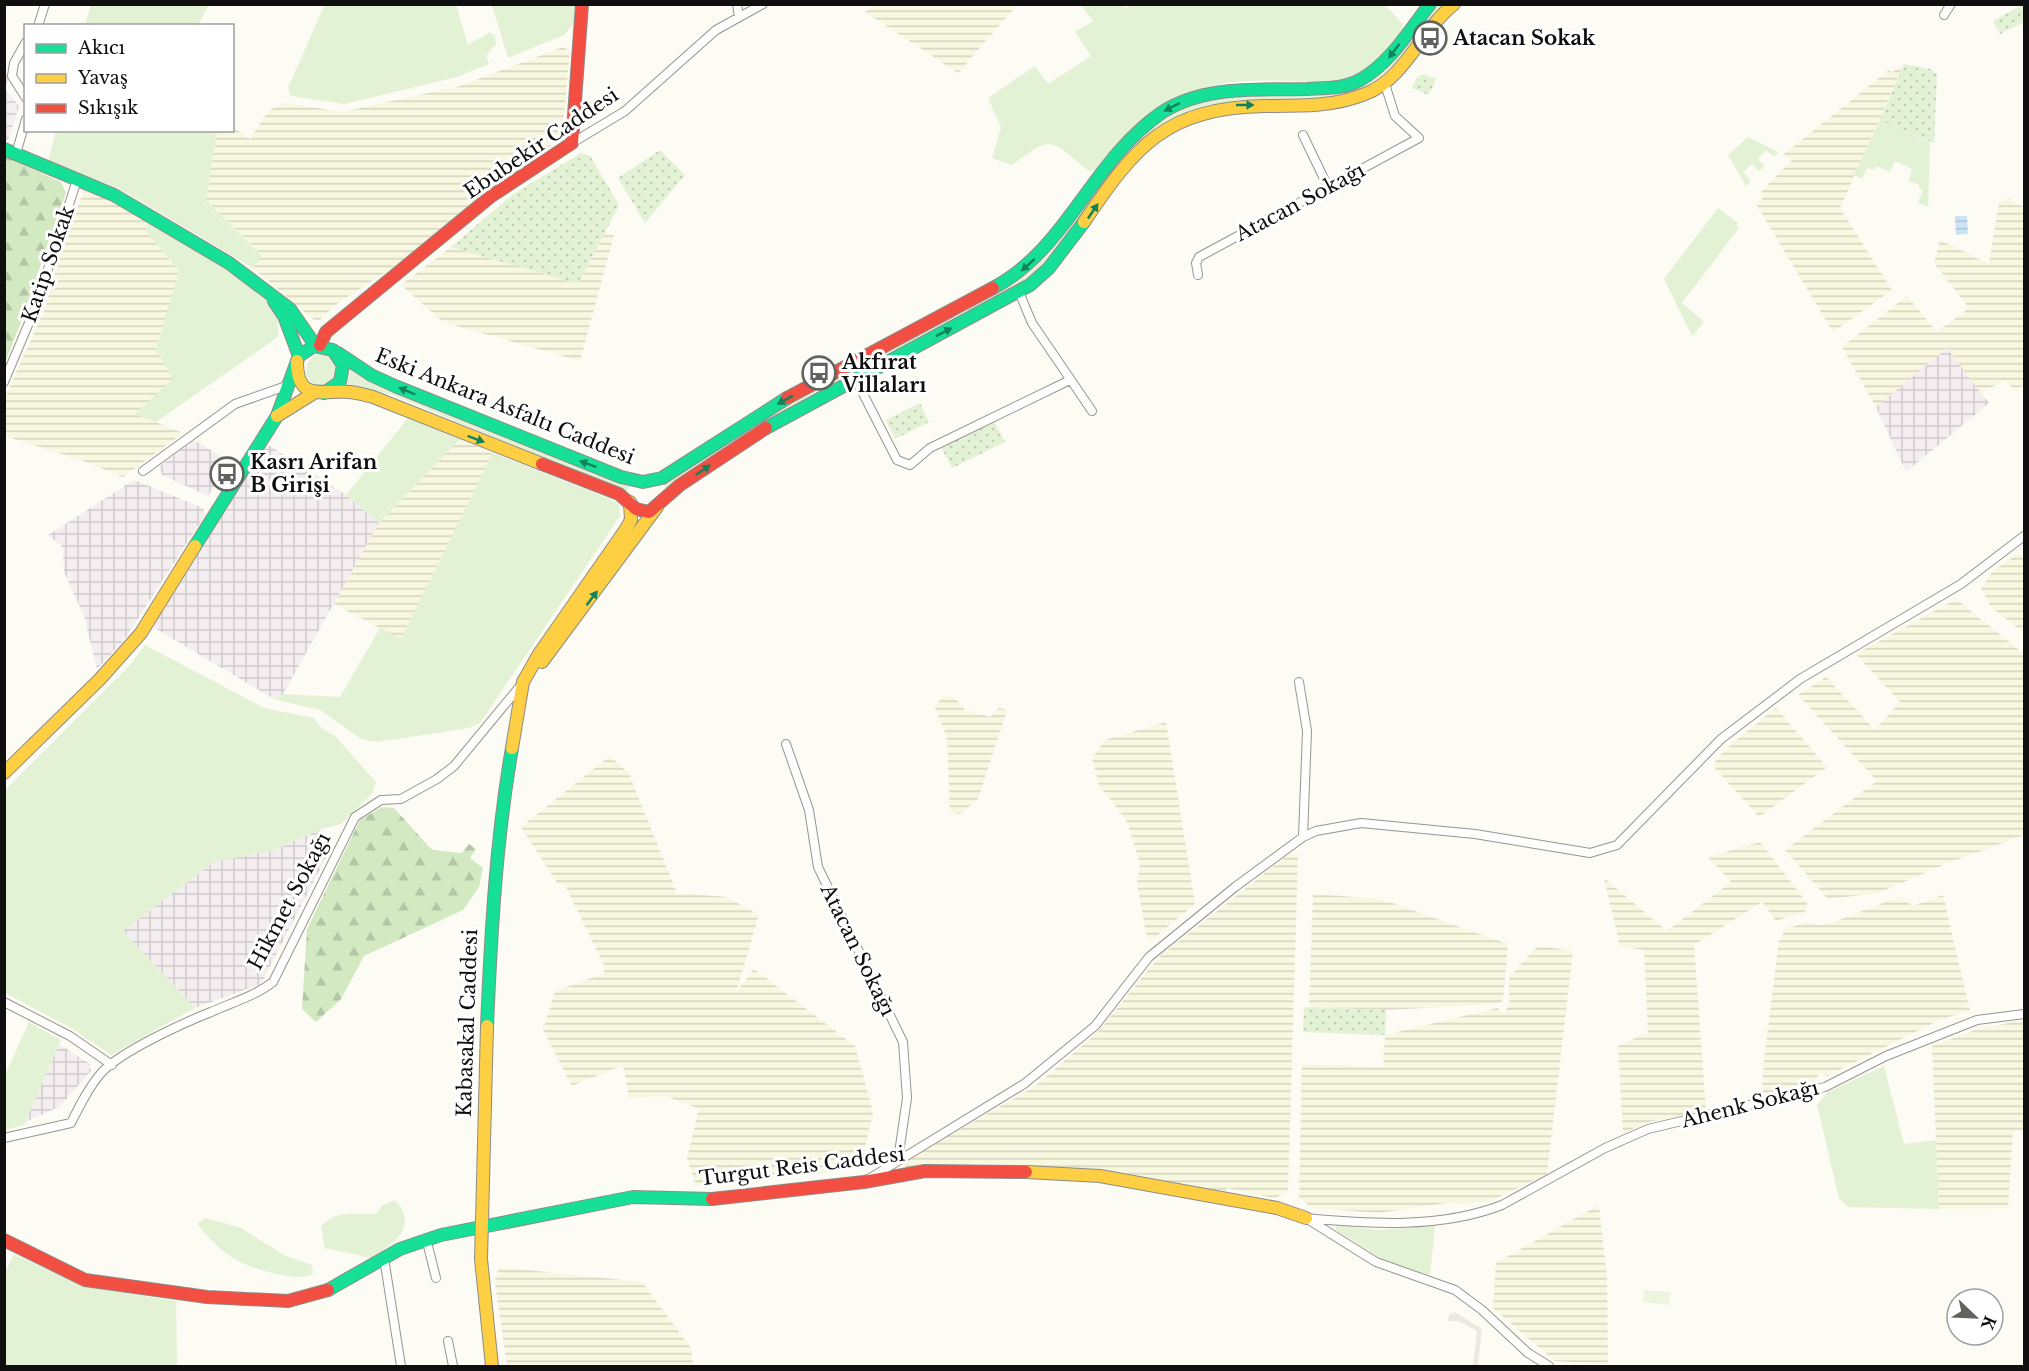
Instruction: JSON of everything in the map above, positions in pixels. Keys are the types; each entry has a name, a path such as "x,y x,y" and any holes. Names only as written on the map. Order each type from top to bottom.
{"main road":[{"path":"572,143 582,4"},
{"name":"Eski Ankara Asfaltı Caddesi","path":"318,345 338,352 370,375 395,386 621,477 643,482 662,478 772,406 1016,276 1052,240 1111,158 1127,140 1163,112 1191,99 1223,91 1336,88 1358,81 1382,65 1430,4"},
{"path":"657,506 660,497 657,488 643,482 632,489 630,502 640,512 649,512 657,506 680,485 782,418 1019,292 1039,278 1061,256 1117,176 1143,146 1164,129 1188,117 1221,108 1336,103 1368,93 1385,84 1403,66 1433,24 1455,4"},
{"name":"Ebubekir Caddesi","path":"318,345 326,332 490,197 572,143"},
{"path":"10,152 114,195 259,284 290,309 318,345 298,359"},
{"path":"259,284 284,316 298,359 297,377 306,389 318,393"},
{"name":"Eski Ankara Asfaltı Caddesi","path":"277,416 318,393 336,387 341,381 344,366 338,352"},
{"name":"Eski Ankara Asfaltı Caddesi","path":"4,773 100,679 141,633 277,416 298,359"},
{"name":"Eski Ankara Asfaltı Caddesi","path":"318,393 351,392 389,402 619,494 630,502"},
{"name":"Hikmet Sokağı","path":"523,682 539,654 626,529 632,512 630,502"},
{"name":"Hikmet Sokağı","path":"523,682 543,661 592,598 657,506"},
{"name":"Kabasakal Caddesi","path":"492,1366 484,1300 482,1228 484,1039 503,800 523,682"},
{"name":"Turgut Reis Caddesi","path":"4,1240 54,1268 85,1280 152,1290 251,1300 288,1301 319,1294 352,1279 384,1258 426,1238 633,1197 707,1200 864,1182 904,1174 956,1170 1100,1176 1277,1208 1306,1218"}],"street":[{"path":"39,24 45,4"},
{"path":"737,4 740,17"},
{"name":"Ebubekir Caddesi","path":"572,143 625,111 716,30 763,4"},
{"path":"1944,15 1952,4"},
{"path":"24,46 14,63 12,76 24,95"},
{"name":"Atacan Sokağı","path":"1198,275 1196,263 1198,257 1419,138 1395,116 1385,84"},
{"path":"10,152 24,123"},
{"path":"1303,135 1328,187"},
{"name":"Katip Sokak","path":"4,382 36,306 77,180"},
{"path":"1019,292 1032,323 1092,411"},
{"path":"855,378 897,460 910,465 930,448 1070,380"},
{"path":"143,471 235,404 290,385"},
{"path":"864,1182 1024,1084 1095,1026 1149,957 1235,887 1303,837 1317,831 1361,823 1464,832 1590,853 1617,845 1721,739 1800,679 1961,584 2025,536"},
{"name":"Hikmet Sokağı","path":"4,1138 71,1123 84,1097 103,1071 206,1014 263,989 273,982 355,817 381,800 401,799 437,780 454,766 523,682"},
{"path":"1299,682 1307,731 1303,837"},
{"name":"Atacan Sokağı","path":"786,744 809,810 818,867 903,1042 907,1098 898,1160"},
{"path":"4,1002 70,1036 112,1065"},
{"name":"Ahenk Sokağı","path":"1306,1218 1379,1224 1456,1218 1502,1205 1605,1148 1648,1129 1825,1087 1886,1056 1977,1020 2025,1014"},
{"name":"Turgut Reis Caddesi","path":"1306,1218 1376,1262 1461,1294 1528,1353 1549,1366"},
{"path":"426,1238 436,1278"},
{"path":"384,1258 401,1366"},
{"path":"448,1341 453,1366"}],"shaded area":[{"path":"4,72 9,77 5,89 19,106 8,141 5,140"},
{"path":"1947,348 1989,403 1906,472 1876,407"},
{"path":"194,440 229,461 208,496 162,475 160,466"},
{"path":"267,444 346,495 379,523 283,694 274,699 153,627"},
{"path":"134,480 203,508 205,515 124,640 97,669 84,616 64,572 63,547 48,535"},
{"path":"322,829 331,848 261,984 195,1008 123,931 214,861 271,851"},
{"path":"59,1044 90,1064 89,1068 92,1070 59,1107 25,1122"},
{"path":"1455,1312 1482,1329 1478,1364 1482,1366 1473,1366 1477,1331 1458,1321 1448,1321 1449,1315"}],"green space":[{"path":"91,4 209,5 199,24 85,24"},
{"path":"325,4 456,5 468,45 490,32 495,36 496,44 486,56 489,64 457,77 344,104 291,96 288,88"},
{"path":"1131,4 1385,5 1403,24 1403,29 1368,68 1337,82 1235,82 1201,89 1182,96 1165,104 1134,127 1094,171 1089,171 1066,152 1051,144 1036,148 1012,165 992,158 1001,127 988,98 1035,66 1048,84 1091,56 1075,32 1093,21 1081,5 1122,5 1125,8"},
{"path":"2024,4 2024,22 2000,34 1993,21"},
{"path":"492,5 575,5 575,22 564,35 508,58"},
{"path":"875,5 1017,5 958,73 865,12"},
{"path":"1438,5 1446,5 1400,62 1369,88 1330,99 1238,100 1205,106 1168,122 1062,246 1031,277 969,314 967,310 1012,284 1043,260 1127,151 1165,119 1188,107 1227,97 1270,92 1355,88 1384,70 1426,16"},
{"path":"563,47 570,51 563,126 555,143 483,194 415,253 335,305 320,320 314,320 253,268 262,255 206,200 217,132 234,132 234,128 250,139 269,110 285,103 342,112 460,86"},
{"path":"1904,64 1840,208 1892,290 1833,332 1756,204 1763,198 1760,193 1792,160 1783,155 1889,70 1891,73"},
{"path":"1904,64 1931,69 1937,75 1934,143 1880,120"},
{"path":"1424,74 1436,79 1429,95 1412,88 1417,77"},
{"path":"1880,120 1930,142 1928,207 1918,203 1923,190 1919,188 1919,185 1909,181 1912,169 1895,161 1890,172 1876,166 1874,170 1867,168 1862,179 1854,175"},
{"path":"56,132 217,132 206,200 262,256 253,268 118,188 48,161"},
{"path":"1748,137 1778,152 1774,157 1766,150 1758,159 1765,166 1759,171 1752,164 1743,172 1751,181 1746,186 1728,155"},
{"path":"660,150 685,175 645,223 618,178"},
{"path":"581,153 590,156 619,205 578,284 451,247 512,195"},
{"path":"5,156 61,182 66,193 5,363"},
{"path":"84,191 112,201 148,223 146,231 179,271 156,350 174,379 135,414 183,433 123,477 78,459 5,436 4,400 46,306 65,237"},
{"path":"2009,199 2024,207 2024,384 2016,392 2005,380 1981,393 1947,348 1876,407 1842,347 1907,296 1937,332 1969,308 1934,263 1940,240 1989,264 1999,202"},
{"path":"1718,208 1738,223 1736,226 1739,228 1682,303 1704,322 1692,336 1664,279"},
{"path":"148,223 214,260 248,283 271,306 277,317 278,329 278,337 156,422 135,414 173,379 156,350 179,271 146,231"},
{"path":"605,232 614,235 580,361 443,322 401,285 451,247 578,284"},
{"path":"955,316 957,320 666,489 663,483 782,407"},
{"path":"322,354 333,359 338,370 333,381 322,386 311,381 306,370 311,359"},
{"path":"350,370 364,380 629,486 626,492 393,395 347,386"},
{"path":"920,403 929,422 895,439 886,420"},
{"path":"408,418 460,439 379,523 346,495"},
{"path":"993,419 1005,442 952,468 940,445"},
{"path":"460,439 493,453 401,639 334,604 379,523"},
{"path":"493,453 610,499 619,504 620,516 480,723 469,728 377,742 361,739 320,710 274,699 283,694 340,697 380,628 401,639"},
{"path":"2019,553 2024,557 2024,633 1991,607 1981,588 1993,571"},
{"path":"1956,599 2024,654 2024,835 1948,863 1878,893 1828,899 1785,850 1877,781 1798,695 1826,677 1875,730 1900,702 1856,654"},
{"path":"145,645 264,708 314,718 321,728 335,736 376,782 372,794 341,824 322,829 271,851 214,862 123,931 195,1008 111,1055 73,1029 5,993 5,790 131,664"},
{"path":"942,696 954,697 965,710 990,717 999,708 1007,710 978,799 960,814 950,812 947,737 935,708"},
{"path":"1776,708 1827,767 1759,817 1714,767 1716,759"},
{"path":"1166,722 1195,904 1153,939 1147,938 1137,884 1140,864 1130,831 1126,820 1099,785 1092,758 1105,740"},
{"path":"610,756 629,774 677,893 727,897 759,915 736,992 754,969 855,1046 873,1112 860,1169 696,1186 687,1158 699,1109 666,1096 629,1098 623,1065 572,1086 543,1030 555,991 603,974 605,967 565,885 558,884 521,827"},
{"path":"382,807 394,808 432,850 462,853 469,844 476,849 470,858 483,868 479,887 463,910 364,956 341,999 316,1022 302,1009 307,929 360,820"},
{"path":"1760,842 1807,903 1806,911 1776,921 1762,902 1694,945 1706,1111 1649,1122 1623,1133 1618,1046 1648,1032 1644,950 1620,946 1604,878 1667,931 1731,882 1708,857"},
{"path":"1289,854 1298,854 1288,1192 1275,1198 1227,1188 1226,1192 1107,1170 975,1163 906,1168 903,1162 1034,1087 1096,1034 1159,957"},
{"path":"1313,894 1381,899 1508,944 1503,1000 1499,1004 1386,1010 1309,1007"},
{"path":"1943,895 1970,1011 1941,1019 1827,1076 1821,1072 1813,1082 1765,1098 1762,1088 1764,1060 1779,940 1786,929 1807,922 1819,925 1831,923 1899,897 1913,906"},
{"path":"1538,946 1573,951 1547,1174 1489,1202 1446,1203 1379,1213 1312,1208 1299,1197 1302,1064 1383,1067 1385,1035 1497,1008 1505,1013 1509,1003 1509,977"},
{"path":"1304,1007 1386,1010 1385,1035 1303,1032"},
{"path":"2024,1020 2024,1130 2013,1132 2008,1208 1939,1209 1932,1046 1978,1029"},
{"path":"29,1022 61,1040 24,1125 5,1130 5,1075"},
{"path":"1884,1066 1904,1144 1936,1140 1939,1209 1848,1207 1839,1198 1817,1105 1828,1092"},
{"path":"395,1200 405,1218 404,1227 395,1241 379,1253 371,1258 325,1248 321,1227 327,1221 339,1215 375,1214 383,1205"},
{"path":"1599,1205 1607,1278 1608,1364 1555,1361 1493,1308 1496,1263"},
{"path":"205,1218 241,1228 284,1255 312,1265 313,1274 300,1277 287,1276 263,1271 241,1262 223,1251 197,1224"},
{"path":"1336,1225 1378,1230 1435,1226 1430,1275 1390,1264 1336,1230"},
{"path":"14,1254 81,1286 176,1301 177,1366 5,1366 5,1272"},
{"path":"499,1267 642,1282 691,1348 693,1366 507,1366 495,1282"},
{"path":"1644,1290 1670,1292 1669,1305 1643,1302"}],"water":[{"path":"1955,216 1967,216 1968,234 1956,235"}],"traffic: fast":[{"path":"993,288 1019,271 1041,251 1115,156 1136,133 1161,113 1177,104 1213,93 1327,88 1354,83 1371,73 1390,56 1430,4"},
{"path":"4,149 114,195 229,263 290,309 315,345"},
{"path":"766,428 1030,285 1049,268 1084,222"},
{"path":"274,301 284,316 299,356"},
{"path":"195,546 277,416 299,356 314,346 333,350 343,365 340,382 324,393"},
{"path":"338,353 371,375 395,386 621,477 643,482 662,478 787,398"},
{"path":"487,1026 498,852 512,748"},
{"path":"328,1290 400,1249 441,1235 633,1197 712,1199"}],"traffic: slow":[{"path":"1084,222 1120,172 1138,152 1157,136 1178,123 1202,114 1231,108 1316,105 1365,94 1379,87 1402,66 1442,15 1454,4"},
{"path":"297,361 301,383 313,391 350,392 373,397 542,464"},
{"path":"277,416 314,393"},
{"path":"512,748 523,682 539,654 626,529 631,520 630,502"},
{"path":"542,662 657,507"},
{"path":"4,773 100,679 141,633 195,546"},
{"path":"487,1026 481,1259 492,1366"},
{"path":"1026,1172 1100,1176 1277,1208 1306,1218"}],"traffic: jam":[{"path":"320,345 326,332 490,197 572,143 582,4"},
{"path":"787,398 993,288"},
{"path":"542,464 619,494 636,509 649,512 680,485 766,428"},
{"path":"712,1199 864,1182 925,1171 1026,1172"},
{"path":"4,1240 85,1280 207,1297 288,1301 328,1290"}],"place":[{"name":"Atacan Sokak","path":"1430,38"},
{"name":"Akfırat Villaları","path":"819,373"},
{"name":"Kasrı Arifan B Girişi","path":"227,474"}]}
